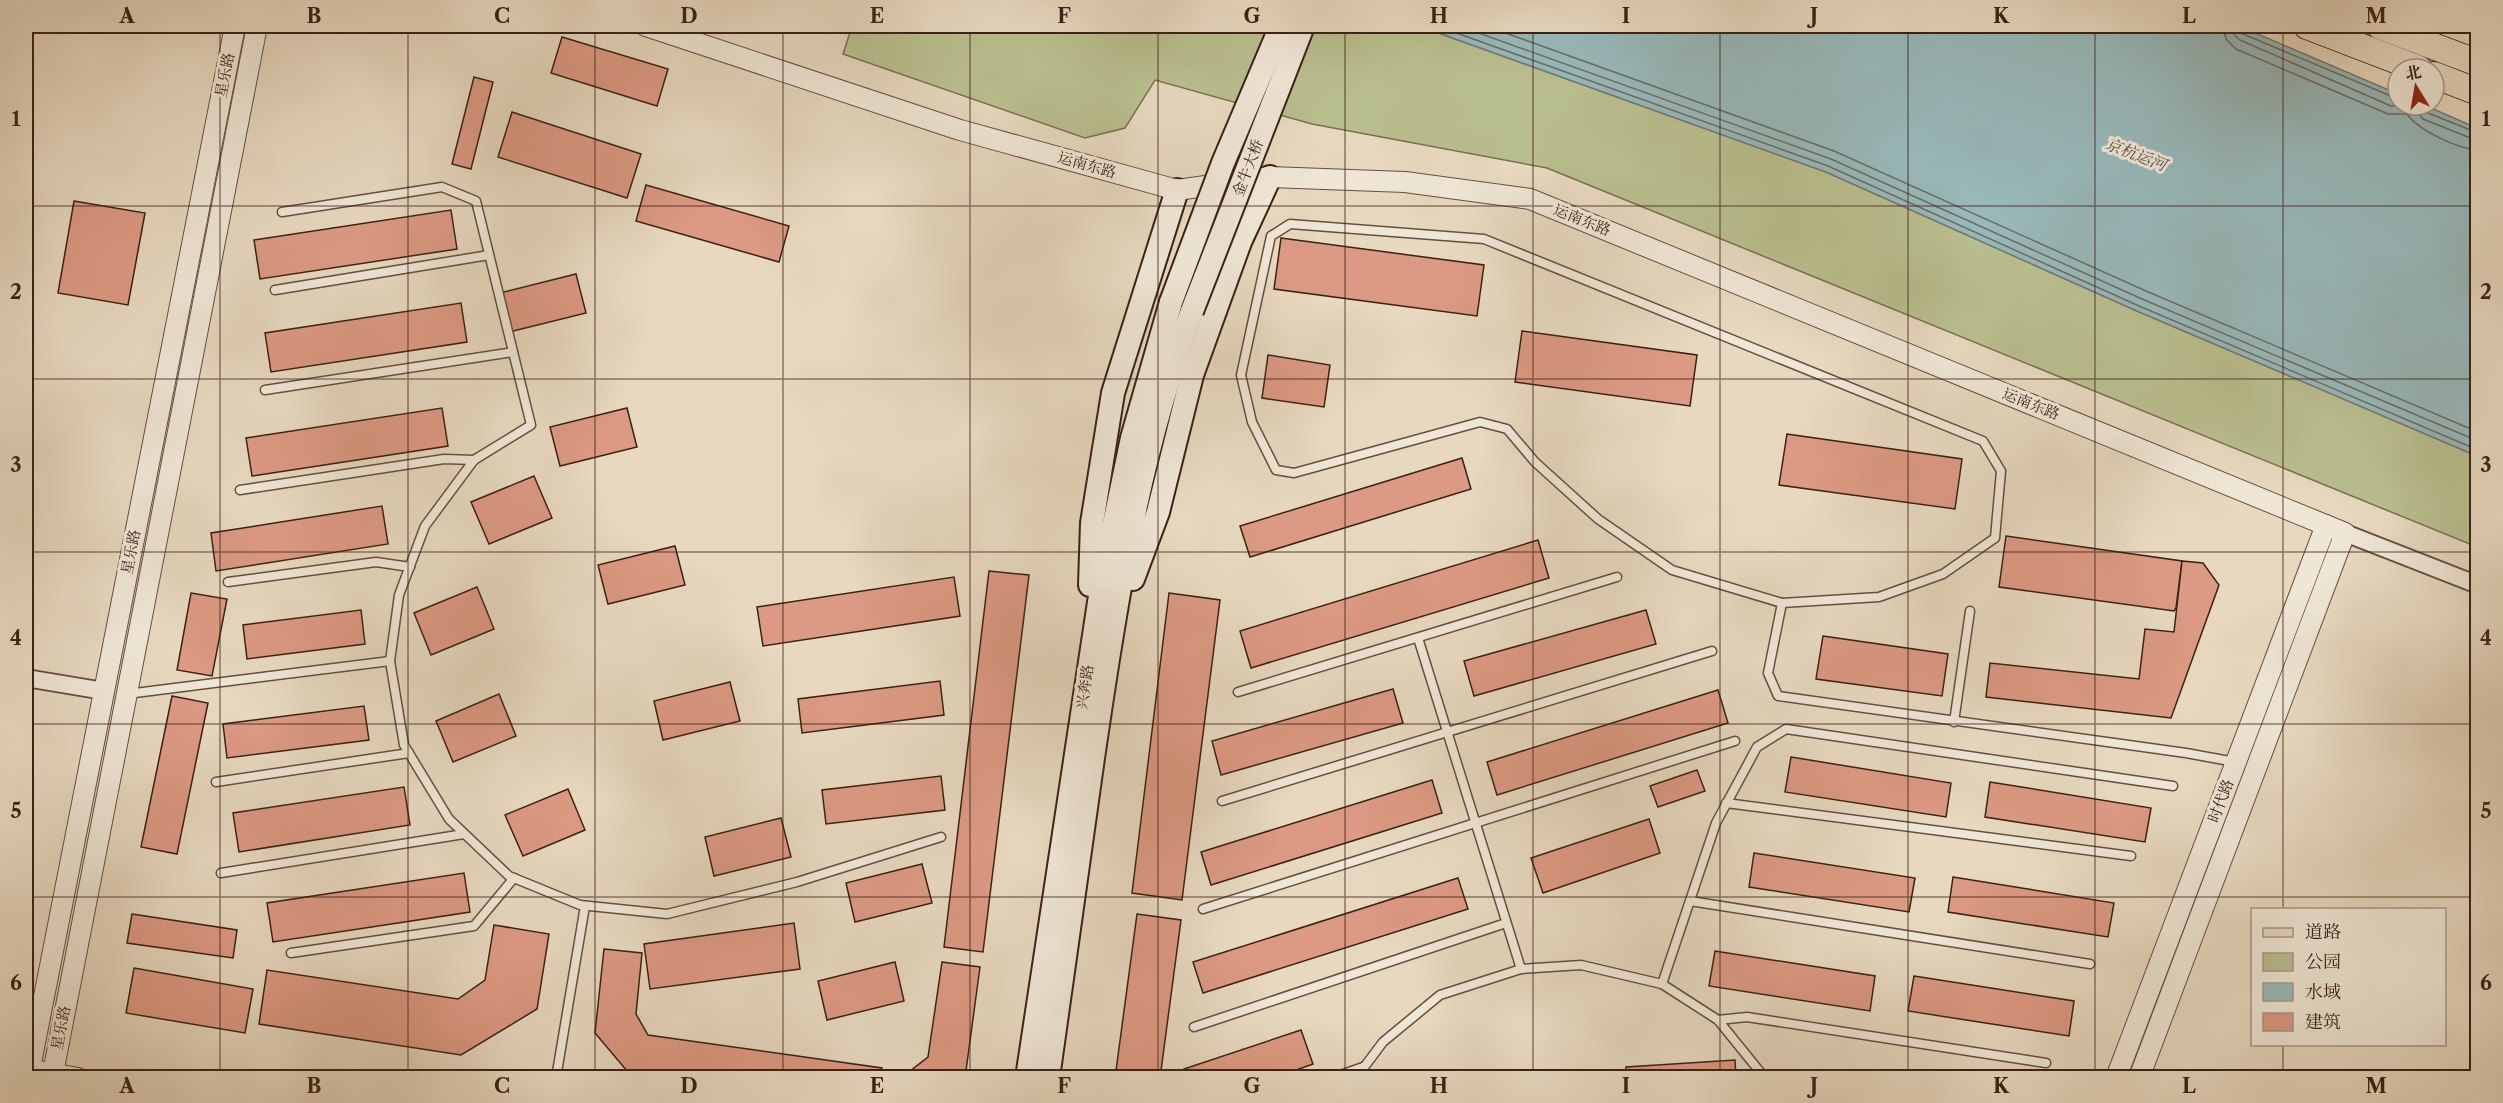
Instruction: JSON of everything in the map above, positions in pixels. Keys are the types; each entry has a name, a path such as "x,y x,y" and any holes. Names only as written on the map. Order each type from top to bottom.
{"main road":[{"name":"金牛大桥","path":"1171,302 1223,163 1281,26"},
{"name":"金牛大桥","path":"1101,644 1167,377 1303,26"},
{"path":"2307,26 2388,57"},
{"path":"2380,26 2478,63"},
{"path":"2446,80 2478,92"},
{"path":"1048,1077 1101,644 1158,512 1192,375 1240,242 1270,177"},
{"path":"1101,644 1089,593 1092,523 1113,393 1177,190"},
{"name":"兴奔路","path":"1027,1077 1101,644 1103,576 1132,438 1171,302"}],"street":[{"name":"星乐路","path":"28,1072 235,26"},
{"name":"星乐路","path":"52,1075 257,26"},
{"name":"运南东路","path":"646,26 960,130 1177,190 1270,177 1405,182 1530,199 2345,533 2478,585"},
{"name":"时代路","path":"2116,1077 2326,525"},
{"name":"时代路","path":"2139,1077 2345,533"},
{"path":"26,678 104,691"},
{"path":"28,1072 78,1077"}],"lane":[{"path":"282,212 442,188 476,201 531,425 474,460 425,526 399,595 390,661 404,745 448,819 509,876 585,906 667,914 797,882 941,837"},
{"path":"1290,224 1485,239 1983,441 2001,471 1995,538 1943,574 1879,597 1782,603 1672,570 1598,519 1535,462 1507,429 1480,422 1294,473 1276,470 1252,422 1241,375 1271,236 1290,224"},
{"path":"275,290 489,255"},
{"path":"265,390 513,352"},
{"path":"240,490 444,459 474,460"},
{"path":"228,582 376,562 410,567"},
{"path":"1238,692 1617,577"},
{"path":"1782,603 1768,672 1779,696 2186,753 2235,762"},
{"path":"1954,722 1970,611"},
{"path":"1418,638 1521,969"},
{"path":"1222,801 1712,651"},
{"path":"126,694 390,661"},
{"path":"1662,984 1716,823 1757,747 1786,729 2173,786"},
{"path":"1203,909 1735,741"},
{"path":"216,782 409,753"},
{"path":"1726,803 2131,856"},
{"path":"221,873 464,834"},
{"path":"291,953 474,926 514,878"},
{"path":"1690,901 2090,964"},
{"path":"556,1077 585,906"},
{"path":"1194,1027 1506,922"},
{"path":"1356,1077 1383,1042 1440,995 1521,969 1581,965 1662,984 1718,1020 1765,1077"},
{"path":"1718,1020 1747,1017 2046,1063"},
{"path":"1332,1077 1364,1066"}],"green space":[{"path":"852,26 1419,26 1826,172 2137,311 2477,456 2477,547 1547,168 1312,124 1155,80 1125,128 1085,138 843,54"}],"water":[{"name":"京杭运河","path":"1419,26 2239,26 2386,89 2386,117 2446,117 2446,115 2477,128 2477,456 2137,311 1826,172"}],"building":[{"path":"562,37 668,69 657,106 551,73"},
{"path":"474,77 493,82 471,169 452,164"},
{"path":"512,112 641,154 627,198 498,157"},
{"path":"646,185 789,226 779,262 636,221"},
{"path":"74,201 145,213 128,305 58,293"},
{"path":"451,210 457,249 260,279 254,240"},
{"path":"1281,238 1484,265 1477,316 1274,289"},
{"path":"576,274 586,313 509,332 500,293"},
{"path":"461,303 467,342 271,372 265,333"},
{"path":"1522,331 1697,355 1690,406 1515,382"},
{"path":"1268,355 1330,365 1324,407 1262,398"},
{"path":"442,408 448,446 252,476 246,438"},
{"path":"627,408 637,447 560,466 550,427"},
{"path":"1787,434 1962,459 1955,509 1779,485"},
{"path":"1462,458 1471,489 1250,557 1240,526"},
{"path":"534,476 552,518 489,544 471,502"},
{"path":"382,506 388,544 216,571 211,533"},
{"path":"2006,536 2182,561 2176,608 2174,611 1999,587"},
{"path":"1538,540 1549,578 1251,668 1240,631"},
{"path":"675,546 685,585 608,604 598,565"},
{"path":"2182,561 2203,563 2219,585 2171,718 1986,697 1990,663 2139,679 2145,629 2174,632"},
{"path":"989,571 1029,575 983,952 944,947"},
{"path":"954,577 960,616 763,646 757,607"},
{"path":"477,587 494,629 431,655 414,613"},
{"path":"191,593 227,599 212,676 177,670"},
{"path":"1169,593 1220,600 1182,900 1132,893"},
{"path":"361,610 365,644 247,659 243,625"},
{"path":"1646,610 1656,644 1474,696 1464,661"},
{"path":"1823,636 1948,654 1942,696 1816,679"},
{"path":"940,681 944,715 802,733 798,699"},
{"path":"730,682 740,721 663,740 654,701"},
{"path":"1393,689 1403,723 1221,775 1212,741"},
{"path":"1718,690 1728,723 1497,795 1487,762"},
{"path":"499,694 516,736 453,762 436,721"},
{"path":"172,696 208,703 177,854 141,847"},
{"path":"364,706 369,740 227,758 223,724"},
{"path":"1791,757 1951,783 1946,817 1785,792"},
{"path":"1697,770 1705,791 1658,807 1650,786"},
{"path":"941,776 945,810 826,824 822,790"},
{"path":"1432,780 1442,813 1211,885 1201,852"},
{"path":"1990,782 2151,808 2145,842 1985,817"},
{"path":"404,787 410,825 239,852 233,813"},
{"path":"568,789 585,830 523,856 505,815"},
{"path":"781,818 791,857 714,876 705,837"},
{"path":"1649,819 1660,853 1543,893 1531,858"},
{"path":"1754,853 1915,878 1909,912 1749,887"},
{"path":"922,864 932,903 855,922 846,883"},
{"path":"464,873 470,912 273,942 267,903"},
{"path":"1953,877 2114,903 2108,937 1948,912"},
{"path":"1458,878 1468,909 1203,993 1193,962"},
{"path":"132,914 237,930 233,958 127,943"},
{"path":"1137,914 1181,920 1160,1078 1115,1078"},
{"path":"794,923 800,969 650,989 644,944"},
{"path":"494,925 549,934 537,1009 461,1055 259,1024 267,970 458,999 485,980"},
{"path":"604,949 642,953 636,1014 648,1035 882,1068 880,1078 633,1078 595,1033"},
{"path":"1715,951 1875,976 1870,1011 1709,986"},
{"path":"895,962 904,1001 827,1020 818,981"},
{"path":"942,962 980,967 965,1078 901,1078 928,1057"},
{"path":"134,968 253,989 245,1033 126,1013"},
{"path":"1914,976 2074,1001 2069,1036 1908,1011"},
{"path":"1301,1030 1313,1064 1274,1078 1187,1078 1184,1069"},
{"path":"1735,1060 1736,1078 1626,1078 1626,1067"}]}
